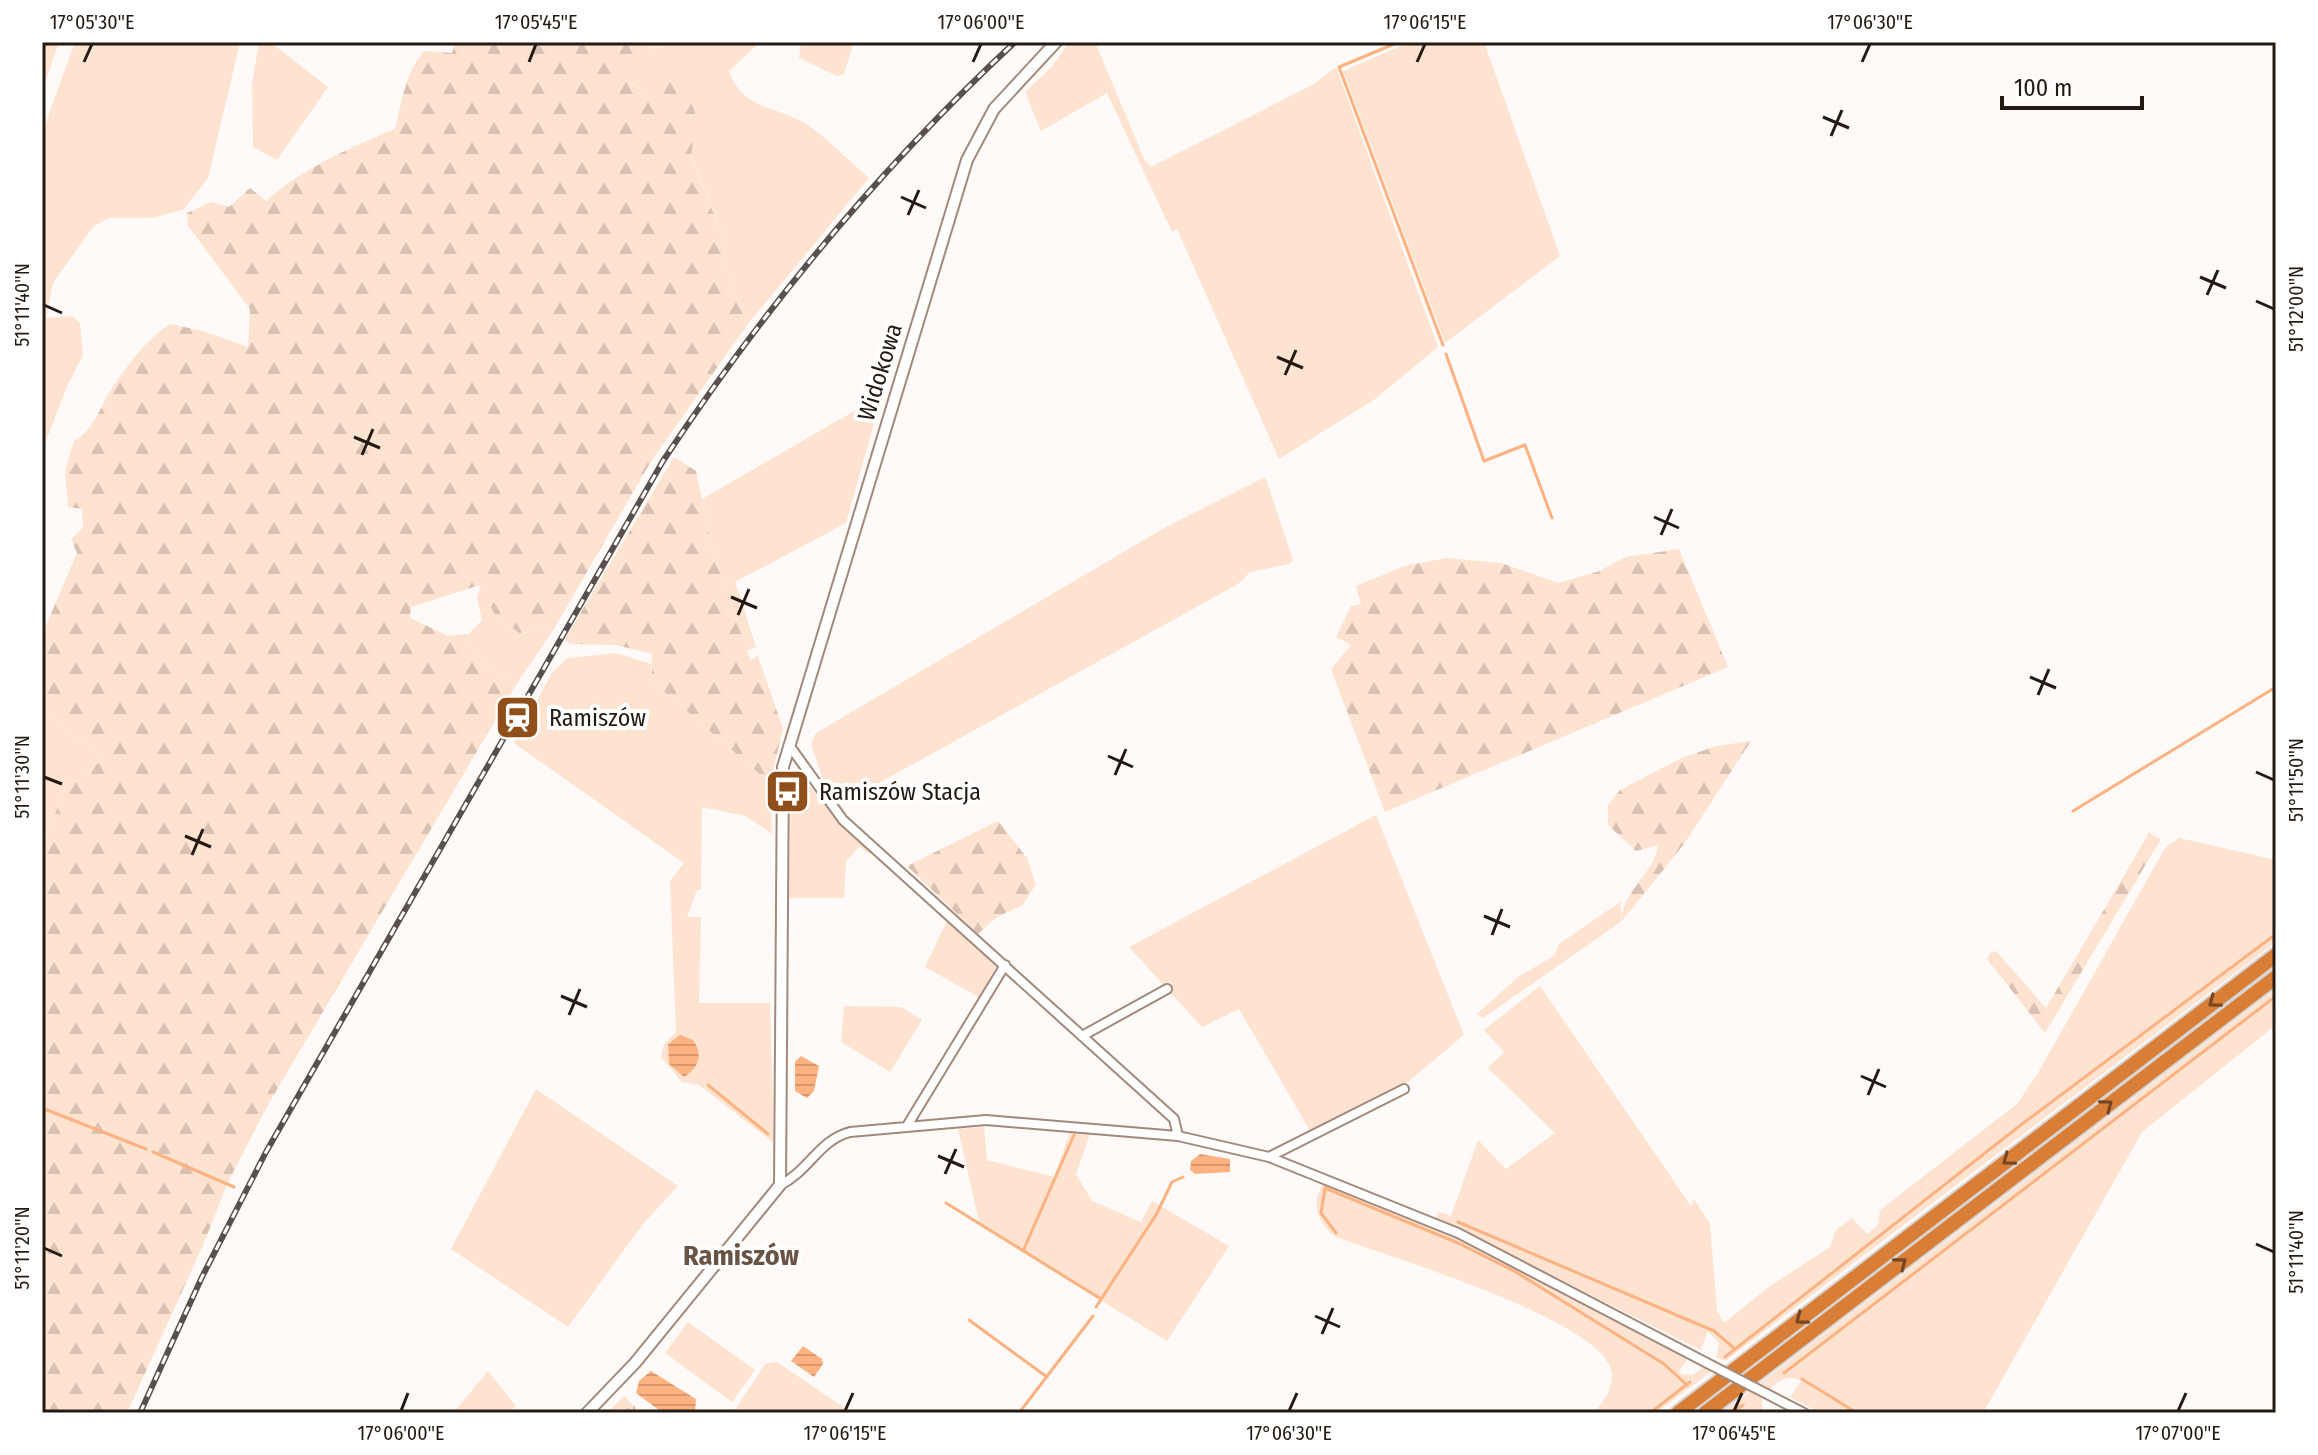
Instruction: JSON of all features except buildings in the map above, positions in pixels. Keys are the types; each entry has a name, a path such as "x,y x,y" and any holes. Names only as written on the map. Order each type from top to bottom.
{"highway":[{"path":"1678,1413 2276,955"},
{"path":"1705,1413 2276,977"}],"street":[{"name":"Widokowa","path":"780,1185 781,800 789,745 967,160 994,109 1056,42"},
{"path":"789,745 843,820 1174,1119 1178,1136"},
{"path":"907,1126 1005,965"},
{"path":"1082,1036 1167,989"},
{"path":"1269,1157 1404,1089"},
{"path":"587,1413 635,1363 780,1185 795,1178 838,1135 986,1120 1178,1136 1269,1157 1458,1233 1804,1413"}],"green space":[{"path":"42,42 59,42 42,91"},
{"path":"75,42 240,42 208,178 184,209 153,218 109,218 93,227 53,283 46,318 72,316 80,323 83,355 68,384 42,451 42,133"},
{"path":"259,42 270,42 328,87 277,160 253,147 252,85"},
{"path":"455,42 659,42 631,83 645,94 656,79 668,80 687,92 696,115 691,157 724,239 728,274 747,325 650,463 554,629 519,633 496,617 480,585 411,607 410,618 472,647 488,670 518,682 269,1103 227,1184 204,1243 127,1413 42,1413 42,844 69,781 105,759 42,712 42,635 77,553 71,539 83,528 82,509 68,507 65,471 74,441 87,431 133,360 170,324 203,331 248,347 250,309 188,226 187,213 211,202 229,207 250,188 266,201 311,169 395,129 412,69 424,51 452,53"},
{"path":"659,42 760,42 729,71 736,85 764,107 812,128 869,178 747,325 728,274 724,238 691,156 695,115 645,94 631,82"},
{"path":"801,42 849,42 852,48 844,74 837,76 799,58"},
{"path":"1069,42 1095,42 1145,161 1151,167 1314,84 1336,67 1438,347 1375,399 1279,459 1177,229 1172,232 1107,93 1041,131 1025,92 1051,68"},
{"path":"1410,42 1484,42 1560,256 1445,343 1343,71"},
{"path":"882,395 846,523 735,582 756,647 747,651 713,553 702,499"},
{"path":"674,457 696,471 713,553 747,651 751,660 758,656 783,729 770,783 652,681 652,654 616,645 570,644 565,639"},
{"path":"1265,477 1293,560 1289,564 1250,572 1238,584 843,803 824,782 811,744 816,733 1166,527"},
{"path":"1679,549 1728,667 1385,812 1331,669 1351,645 1336,637 1351,606 1361,604 1356,586 1407,565 1448,558 1501,563 1558,583 1597,572 1626,557"},
{"path":"481,585 496,617 519,633 554,629 518,682 488,670 472,647 446,636 469,634 482,620 477,598"},
{"path":"616,653 651,664 652,681 770,783 772,834 746,816 702,807 701,890 697,890 687,917 701,917 699,1003 770,1003 774,1143 699,1085 682,1082 661,1057 664,1044 676,1032 670,881 684,863 514,743 553,671 568,658"},
{"path":"42,712 105,759 69,781 42,844"},
{"path":"1751,741 1684,844 1622,921 1627,901 1651,865 1658,845 1636,851 1608,825 1608,805 1620,790 1682,758 1716,746"},
{"path":"797,770 828,809 874,850 869,854 859,846 846,862 844,898 789,898 791,771"},
{"path":"1376,815 1464,1035 1392,1095 1312,1134 1239,1009 1202,1027 1129,947"},
{"path":"998,821 1027,858 1036,884 1023,905 997,917 978,934 907,866"},
{"path":"2149,833 2161,839 2045,1033 1987,959 1990,953 1996,951 2046,1008"},
{"path":"2179,838 2276,860 2276,942 1725,1361 1716,1357 1719,1343 1708,1331 1701,1350 1436,1218 1439,1212 1451,1216 1478,1140 1506,1169 1555,1133 1488,1068 1504,1052 1484,1030 1540,986 1691,1206 1694,1199 1710,1224 1717,1311 1724,1323 1770,1286 1830,1247 1836,1230 1852,1218 1867,1234 1878,1225 1880,1210 2017,1104 2038,1073 2165,848"},
{"path":"1620,902 1622,921 1483,1018 1477,1014 1518,977 1554,956 1559,944"},
{"path":"948,919 996,967 979,997 925,967"},
{"path":"2276,989 2276,1025 2142,1132 1983,1413 1820,1413 1790,1397 1801,1381 1789,1378 1779,1382 1762,1397 1762,1413 1721,1413"},
{"path":"844,1006 901,1007 922,1020 890,1072 841,1042"},
{"path":"536,1089 678,1186 643,1224 568,1327 451,1249"},
{"path":"984,1127 987,1160 1054,1177 1071,1129 1090,1134 1076,1174 1092,1201 1141,1222 1152,1201 1229,1246 1167,1341 980,1226 958,1129"},
{"path":"1323,1184 1438,1229 1688,1358 1679,1372 1681,1374 1693,1375 1704,1367 1712,1371 1656,1413 1594,1413 1612,1381 1611,1369 1597,1349 1569,1330 1487,1291 1336,1237 1318,1213 1317,1198"},
{"path":"688,1322 755,1370 732,1402 665,1353"},
{"path":"777,1362 852,1413 733,1413 765,1364"},
{"path":"488,1371 516,1406 509,1413 453,1413"},
{"path":"624,1396 641,1413 609,1411"}],"shaded area":[{"path":"680,1035 693,1040 699,1056 693,1070 684,1077 669,1064 668,1044"},
{"path":"801,1056 819,1066 814,1091 807,1098 795,1091 795,1062"},
{"path":"1200,1154 1230,1159 1230,1172 1195,1174 1190,1170 1191,1161"},
{"path":"803,1346 822,1359 823,1364 814,1377 791,1361"},
{"path":"651,1371 696,1399 695,1413 663,1413 636,1393 639,1381"}],"waterway":[{"path":"1399,42 1339,67 1443,345"},
{"path":"1446,354 1484,461 1525,445 1552,518"},
{"path":"2073,811 2276,687"},
{"path":"1725,1357 2022,1124 2276,934"},
{"path":"1784,1373 2276,996"},
{"path":"708,1085 768,1134"},
{"path":"42,1108 146,1149"},
{"path":"1023,1251 1074,1135"},
{"path":"153,1152 234,1187"},
{"path":"1096,1307 1156,1215 1172,1182 1183,1177"},
{"path":"1336,1233 1321,1213 1325,1188 1458,1243 1516,1272 1664,1364 1687,1385"},
{"path":"946,1203 1101,1299"},
{"path":"1458,1222 1714,1331 1735,1349"},
{"path":"1019,1413 1093,1316"},
{"path":"969,1320 1047,1377"},
{"path":"1802,1379 1857,1413"},
{"path":"1650,1413 1690,1382"},
{"path":"1732,1413 1743,1405"}],"railway":[{"path":"140,1413 202,1277 266,1152 663,461 742,349 827,241 918,139 1015,42"}],"place":[{"name":"Ramiszów","path":"518,718"},
{"name":"Ramiszów Stacja","path":"788,792"}],"district":[{"name":"Ramiszów","path":"741,1255"}]}
